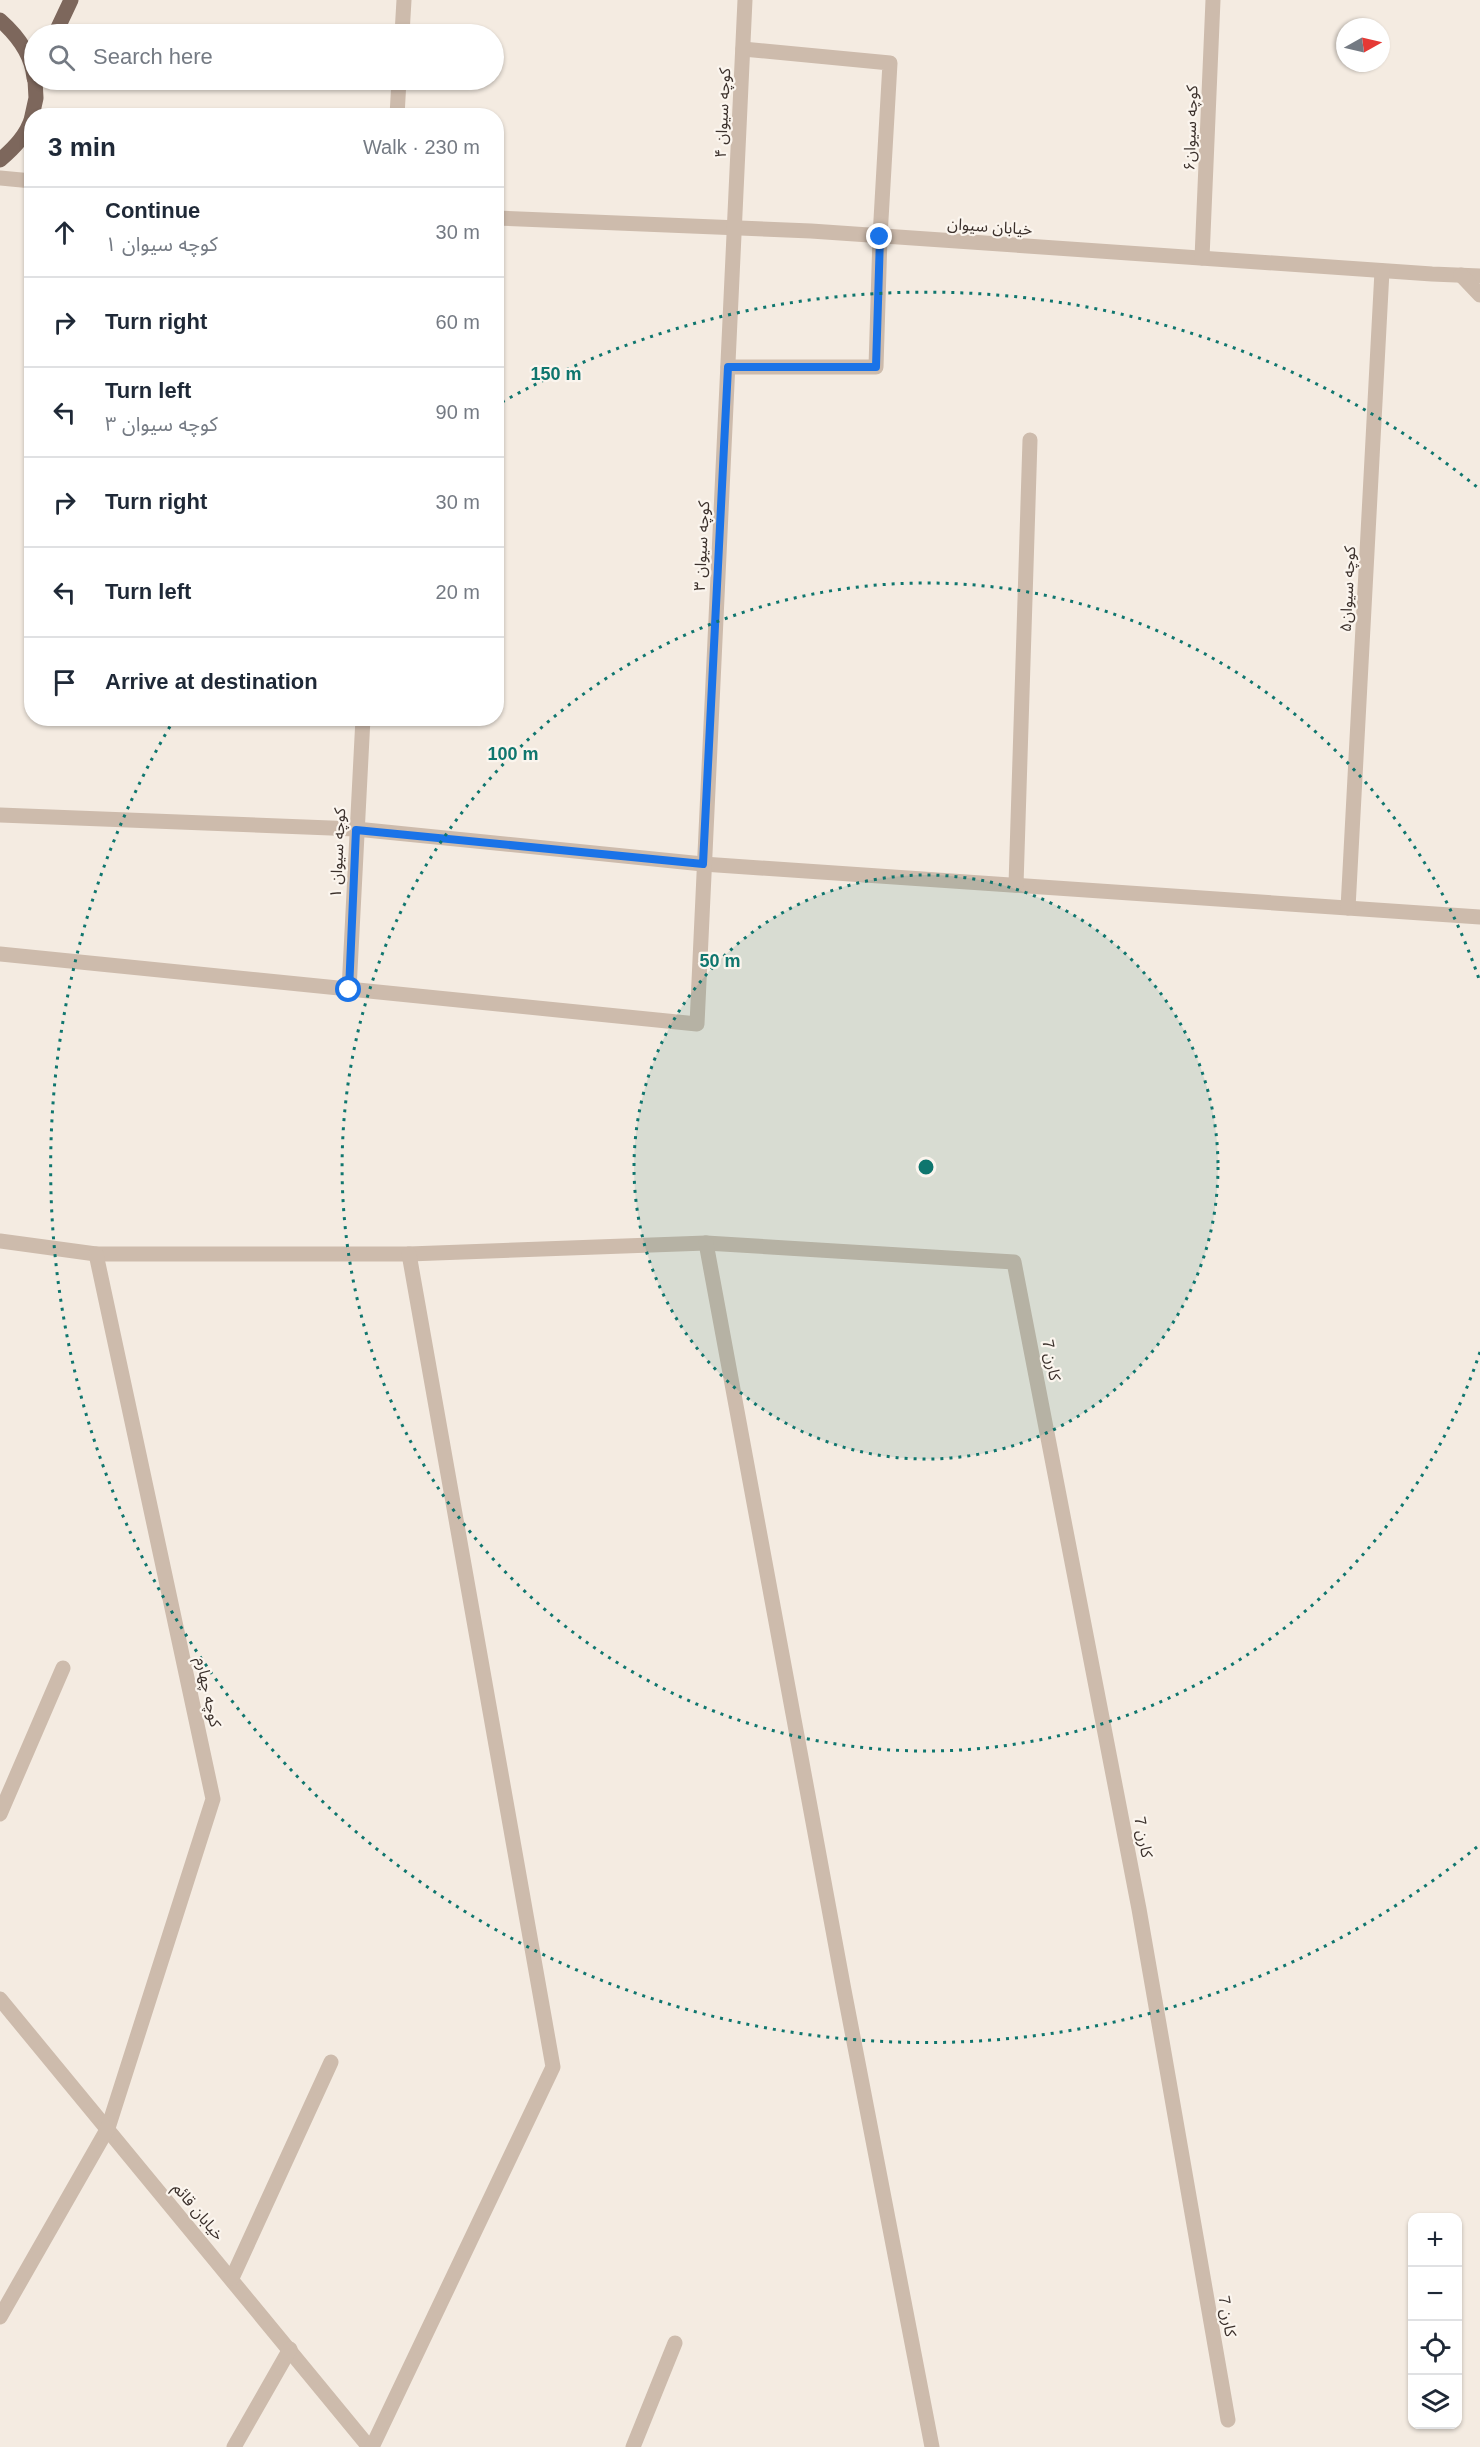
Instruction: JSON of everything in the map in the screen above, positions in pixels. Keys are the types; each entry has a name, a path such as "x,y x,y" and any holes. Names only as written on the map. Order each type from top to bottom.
{"main road":[{"path":"60,24 71,0"},
{"path":"0,20 21,42 24,48"},
{"path":"34,108 36,90"},
{"path":"0,160 15,148 24,134"}],"street":[{"path":"403,24 404,0"},
{"name":"کوچه سیوان ۴","path":"735,228 745,0"},
{"name":"کوچه سیوان۶","path":"1202,258 1213,0"},
{"path":"728,367 876,367 880,237 890,63 743,49"},
{"path":"397,108 398,90"},
{"path":"0,178 24,180"},
{"name":"خیابان سیوان","path":"504,218 812,231 1480,276"},
{"name":"کوچه سیوان ۳","path":"349,990 697,1024 735,228"},
{"name":"کوچه سیوان۵","path":"1348,908 1382,271"},
{"path":"1461,275 1480,295"},
{"path":"1016,885 1030,440"},
{"name":"کوچه سیوان ۱","path":"349,990 362,726"},
{"path":"0,815 356,830 703,864 1480,917"},
{"path":"0,954 349,990"},
{"path":"0,1241 96,1254 409,1254 706,1243 844,1990 932,2447"},
{"name":"کارن 7","path":"706,1243 1014,1262 1139,1909 1228,2420"},
{"name":"کوچه چهارم","path":"0,2317 108,2128 213,1799 96,1254"},
{"path":"370,2447 553,2067 409,1254"},
{"path":"0,1814 63,1668"},
{"name":"خیابان قائم","path":"0,1999 370,2447"},
{"path":"232,2278 331,2062"},
{"path":"633,2447 675,2343"},
{"path":"234,2447 290,2349"}],"route":[{"path":"349,990 356,830 703,864 728,367 876,367 880,237"}]}
